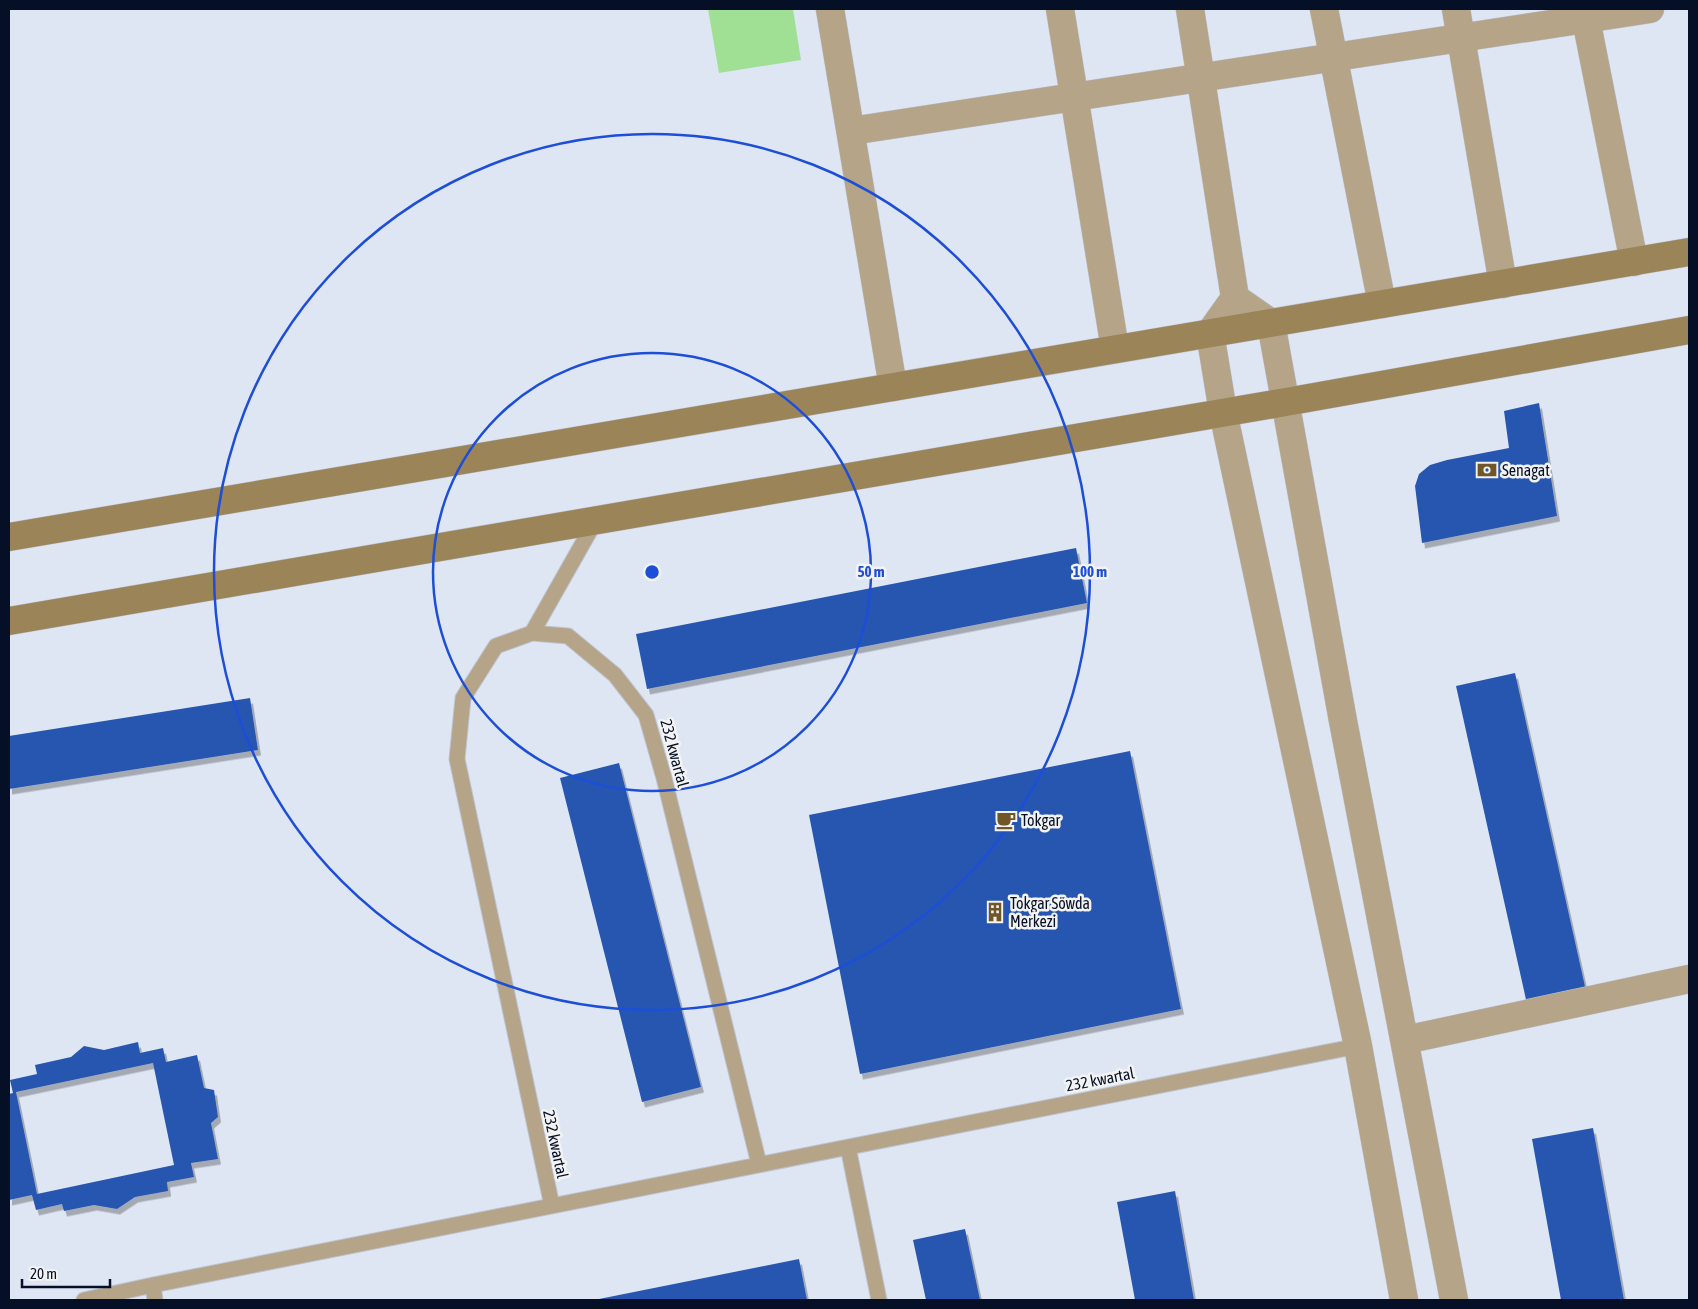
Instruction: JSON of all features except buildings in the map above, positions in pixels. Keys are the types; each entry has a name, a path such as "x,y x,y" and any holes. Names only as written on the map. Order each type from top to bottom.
{"main road":[{"path":"9,537 1689,252"},
{"path":"9,621 1286,402 1689,330"}],"street":[{"path":"830,9 893,386"},
{"path":"1060,9 1115,349"},
{"path":"1190,9 1235,298 1210,333 1223,412 1358,1046 1404,1300"},
{"path":"1324,9 1382,304"},
{"path":"1456,9 1503,284"},
{"path":"850,131 1460,38 1584,14 1650,9"},
{"path":"1584,14 1634,262"},
{"path":"1235,298 1271,323 1343,721 1454,1300"},
{"path":"1405,1040 1689,979"}],"lane":[{"path":"532,633 596,520"},
{"name":"232 kwartal","path":"552,1206 457,759 462,698 496,646 532,633 568,636 615,675 646,715 664,778 760,1164"},
{"name":"232 kwartal","path":"84,1300 1358,1046"},
{"path":"848,1147 879,1300"},
{"path":"153,1285 155,1300"}],"green space":[{"path":"708,9 793,9 801,60 719,73"}],"place":[{"name":"Senagat","path":"1487,470"},
{"name":"Tokgar","path":"1006,820"},
{"name":"Tokgar Söwda Merkezi","path":"995,912"}]}
